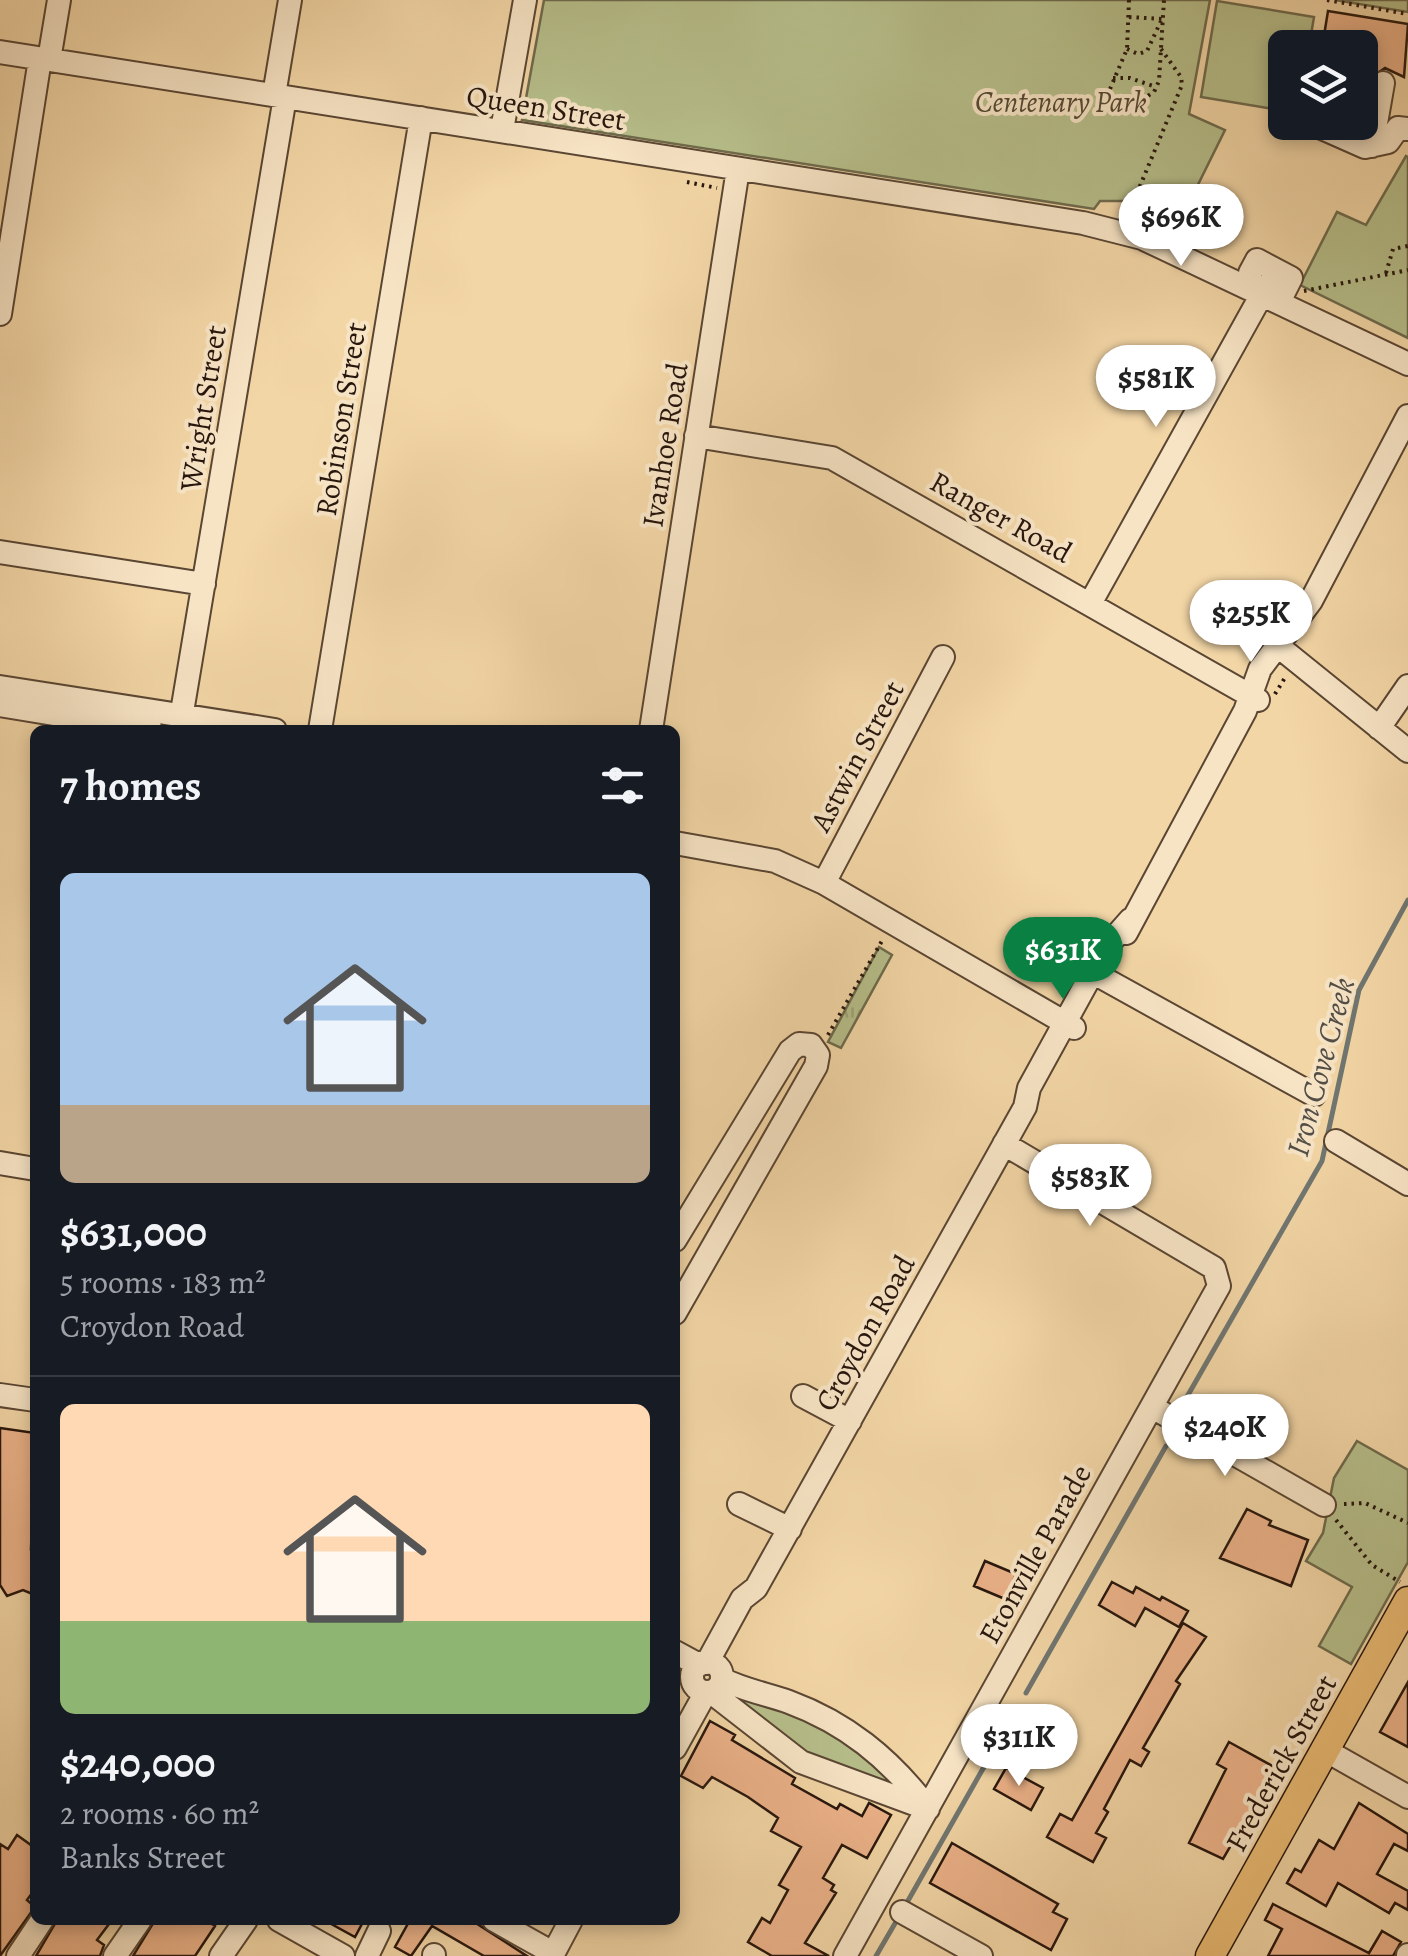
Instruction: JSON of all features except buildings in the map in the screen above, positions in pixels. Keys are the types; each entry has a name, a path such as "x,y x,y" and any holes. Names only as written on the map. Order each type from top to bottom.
{"main road":[{"name":"Frederick Street","path":"1210,1956 1325,1750 1404,1592"}],"street":[{"path":"0,314 59,0"},
{"name":"Wright Street","path":"180,723 280,96 290,0"},
{"path":"502,130 525,0"},
{"name":"Queen Street","path":"0,52 502,130 736,180 1082,223 1142,238 1271,289 1408,352"},
{"path":"1372,146 1382,83"},
{"name":"Robinson Street","path":"321,725 421,118"},
{"path":"1349,140 1372,146 1388,142 1398,128 1408,130"},
{"name":"Ivanhoe Road","path":"652,725 736,180"},
{"path":"1091,602 1271,289"},
{"name":"Queen Street","path":"1271,289 1408,364"},
{"name":"Croydon Road","path":"680,1735 703,1676 742,1599 756,1588 790,1529 1025,1107 1041,1096 1071,1026 1251,702 1260,670 1283,645 1408,416"},
{"name":"Ranger Road","path":"696,436 832,458 1091,602 1251,702"},
{"name":"Croydon Road","path":"1385,463 1400,453 1408,437"},
{"path":"0,552 204,584"},
{"path":"1283,645 1408,751"},
{"name":"Astwin Street","path":"824,883 943,657"},
{"path":"1379,728 1408,686"},
{"path":"0,687 207,725"},
{"path":"0,705 121,725"},
{"path":"680,844 775,861 824,883 1071,1026"},
{"path":"1099,976 1314,1095"},
{"path":"680,1232 790,1051 806,1043 818,1054 772,1149 680,1298"},
{"path":"1336,1141 1408,1184"},
{"name":"Etonville Parade","path":"845,1956 1219,1286 1214,1268 1004,1144"},
{"path":"0,1164 30,1168"},
{"path":"0,1395 30,1399"},
{"path":"803,1396 850,1421"},
{"path":"1152,1407 1324,1504"},
{"path":"740,1504 790,1529"},
{"path":"680,1656 768,1740 802,1762 900,1786"},
{"path":"703,1676 818,1714 859,1736 900,1786 928,1808"},
{"name":"Croydon Road","path":"680,1710 703,1676"},
{"path":"740,1712 739,1697 752,1690"},
{"path":"1325,1750 1408,1797"},
{"path":"902,1912 981,1956"},
{"path":"18,1956 39,1925"},
{"path":"115,1956 137,1925"},
{"path":"220,1956 242,1925"},
{"path":"288,1925 343,1956"},
{"path":"502,1925 552,1955 568,1925"},
{"path":"367,1956 380,1930"}],"path":[{"path":"1110,78 1120,68 1126,49 1129,0"},
{"path":"1110,78 1113,98 1130,107 1156,88 1164,0"},
{"path":"1327,0 1408,14"},
{"path":"1129,17 1162,19"},
{"path":"1126,49 1138,54 1148,51 1162,19"},
{"path":"1161,48 1182,76 1182,85 1135,198 1208,242"},
{"path":"1110,78 1130,78 1156,88"},
{"path":"674,180 736,180"},
{"path":"1386,274 1393,249 1408,246"},
{"path":"1271,289 1297,287 1312,292 1408,270"},
{"path":"818,1054 877,945 897,926"},
{"path":"1324,1504 1365,1503 1408,1523"},
{"path":"1324,1504 1372,1565 1404,1592"}],"green space":[{"name":"Centenary Park","path":"544,0 1210,0 1189,114 1225,130 1178,225 1131,201 1100,201 1094,209 522,120"},
{"path":"1335,0 1408,0 1408,12"},
{"path":"1217,1 1314,17 1312,30 1268,30 1268,108 1201,97"},
{"path":"1406,156 1408,338 1300,285 1337,212 1366,225"},
{"path":"879,947 892,955 841,1048 828,1042"},
{"path":"1357,1441 1408,1470 1408,1562 1351,1664 1319,1646 1352,1587 1306,1561 1323,1533 1334,1478"},
{"path":"744,1700 787,1711 849,1739 867,1752 894,1786 850,1773 795,1747 743,1707"}],"waterway":[{"name":"Iron Cove Creek","path":"1184,1402 1322,1161 1359,990 1408,900"},
{"name":"Iron Cove Creek","path":"1026,1693 1166,1446"},
{"name":"Iron Cove Creek","path":"905,1906 1018,1707"},
{"name":"Iron Cove Creek","path":"876,1956 897,1920"}]}
